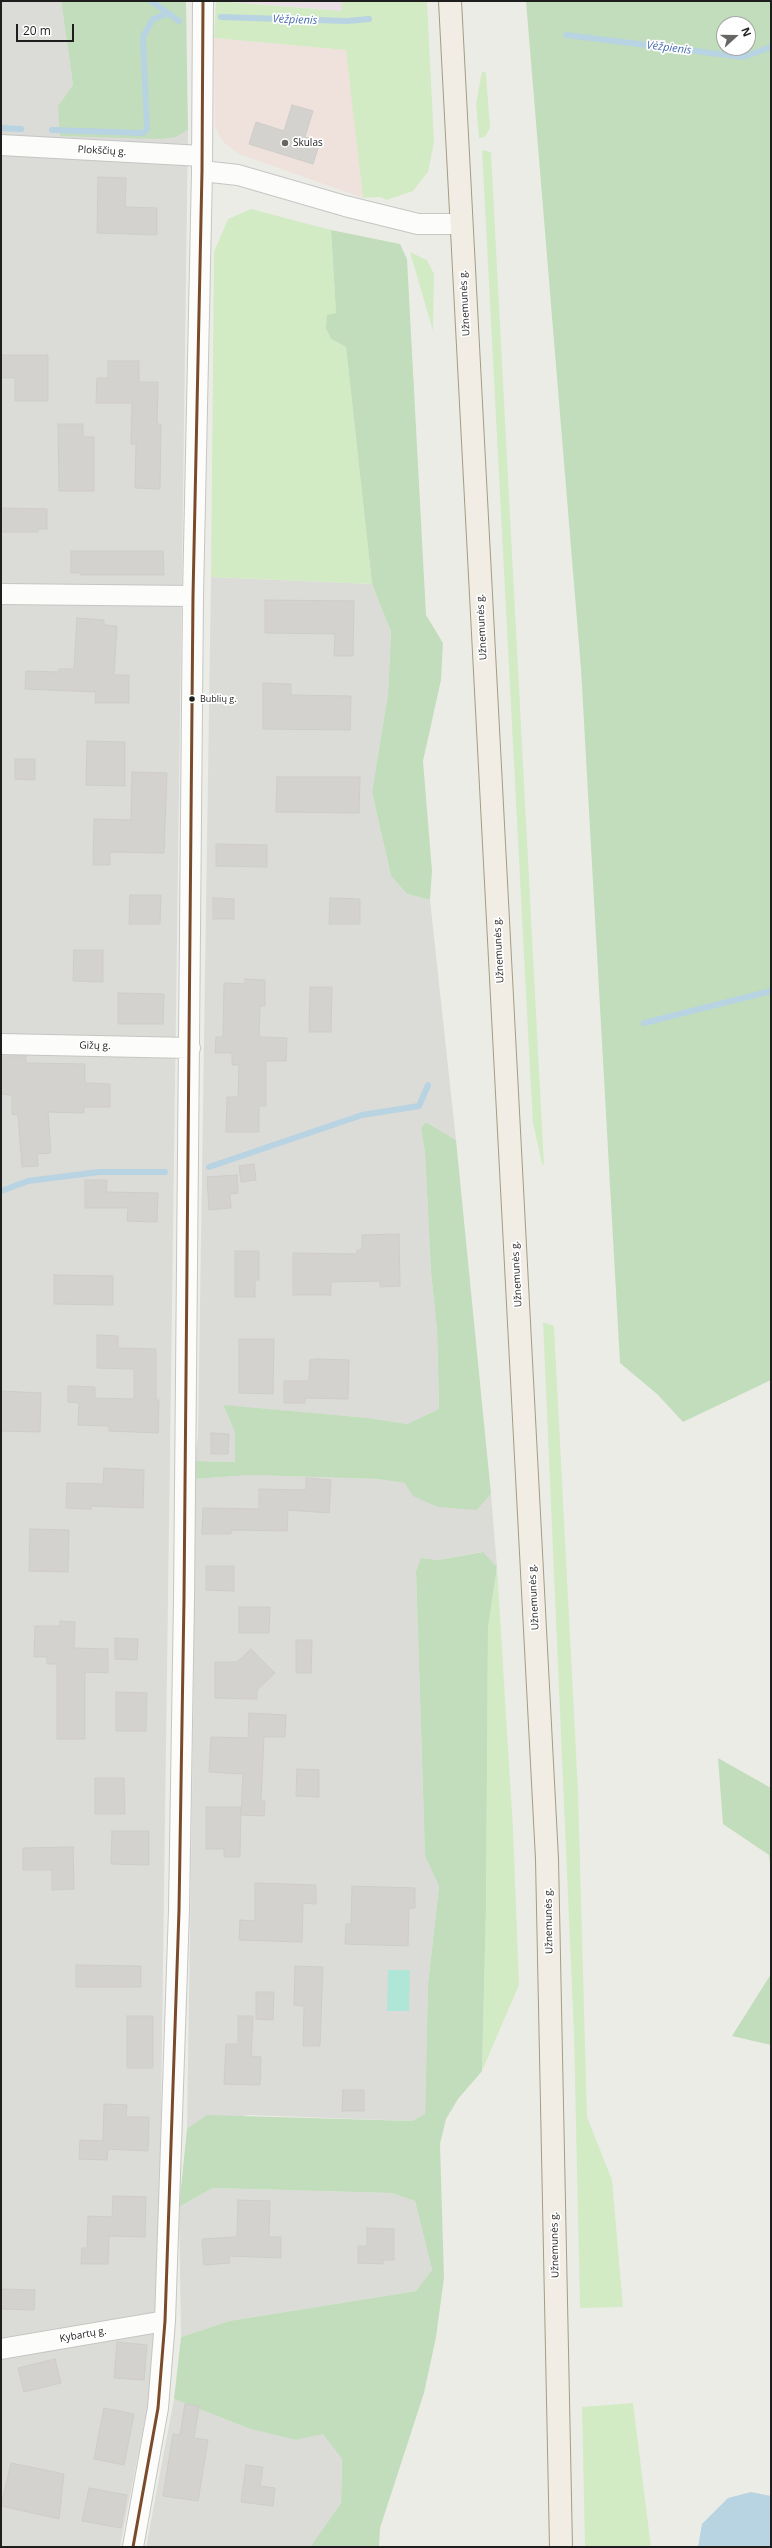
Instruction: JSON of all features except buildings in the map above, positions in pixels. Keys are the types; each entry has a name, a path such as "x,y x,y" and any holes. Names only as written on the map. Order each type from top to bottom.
{"main road":[{"name":"Užnemunės g.","path":"450,1 547,1852 561,2547"}],"street":[{"path":"133,2547 158,2408 165,2321 179,1910 190,1048 193,596 202,163 203,1"},
{"name":"Plokščių g.","path":"1,145 202,163 344,206 418,224 461,224"},
{"path":"1,594 193,596"},
{"name":"Gižų g.","path":"1,1044 190,1048"},
{"name":"Kybartų g.","path":"1,2349 165,2321"}],"shaded area":[{"path":"1,1 61,1 73,85 58,106 176,137 188,130 160,2186 154,2338 148,2404 120,2547 1,2547"},
{"path":"220,1 342,1 342,11"},
{"path":"214,38 347,50 363,198 239,154 223,142 215,127"},
{"path":"211,577 372,584 391,632 388,694 372,792 391,876 407,894 430,900 456,1140 426,1122 421,1128 425,1153 431,1272 437,1330 439,1409 407,1424 369,1418 223,1406 235,1433 235,1462 195,1461 198,1435"},
{"path":"251,1475 377,1479 406,1483 477,1510 491,1494 497,1567 482,1552 438,1560 421,1558 416,1571 425,1856 439,1886 428,1984 425,2114 412,2121 248,2115 187,2129 194,1668 194,1479"},
{"path":"213,2188 391,2193 415,2201 432,2270 416,2291 229,2321 181,2337 179,2207"},
{"path":"174,2399 250,2429 296,2440 323,2433 342,2459 341,2503 310,2547 146,2547"}],"green space":[{"path":"61,1 186,1 188,130 176,137 159,139 60,136 58,106 73,85"},
{"path":"216,1 342,11 342,1 427,1 434,142 428,172 413,191 387,200 380,197 363,198 346,50 214,38"},
{"path":"526,1 771,1 771,1380 683,1422 657,1394 620,1363 581,669"},
{"path":"482,71 486,73 490,128 485,137 479,138 476,104"},
{"path":"482,150 491,152 544,1165 542,1164 533,1123"},
{"path":"251,209 331,230 336,313 331,339 346,347 372,584 211,577 214,252 228,219"},
{"path":"331,230 400,244 407,259 426,615 443,643 441,680 423,761 432,871 430,900 407,894 391,876 372,792 388,694 391,632 372,584 346,347 331,339 326,328 327,315 336,313"},
{"path":"410,252 427,260 434,274 433,331"},
{"path":"426,1122 456,1140 491,1494 477,1510 438,1507 413,1496 405,1483 377,1479 251,1475 194,1479 195,1461 235,1462 235,1433 223,1405 369,1418 407,1424 439,1409 437,1330 431,1272 425,1153 421,1128"},
{"path":"543,1322 554,1326 578,1791 587,2117 612,2180 623,2307 580,2308 574,2035"},
{"path":"483,1552 497,1567 488,1628 486,1910 482,2071 458,2099 446,2119 440,2144 444,2278 436,2337 424,2393 380,2528 379,2547 310,2547 341,2503 342,2459 323,2434 296,2440 250,2429 174,2399 181,2337 229,2321 416,2291 432,2270 415,2201 391,2193 213,2188 179,2207 187,2129 207,2115 412,2121 425,2114 428,1984 439,1886 425,1856 416,1571 421,1558 438,1560"},
{"path":"497,1567 513,1829 519,1985 482,2071 486,1910 488,1628"},
{"path":"718,1758 771,1788 771,1874 769,1855 723,1824"},
{"path":"388,1970 410,1970 409,2011 387,2011"},
{"path":"771,1974 771,2045 732,2036"},
{"path":"633,2403 651,2547 585,2547 582,2407"}],"water":[{"path":"751,2492 771,2496 771,2547 698,2547 702,2524 728,2498"}],"waterway":[{"name":"Vėžpienis","path":"151,1 179,21"},
{"path":"52,130 143,133 147,129 143,37 153,19 167,14"},
{"name":"Vėžpienis","path":"221,17 347,21 369,19"},
{"name":"Vėžpienis","path":"566,35 743,57 771,47"},
{"path":"1,128 21,129"},
{"path":"644,1023 771,991"},
{"path":"209,1167 362,1115 419,1106 428,1085"},
{"path":"1,1191 28,1181 99,1172 165,1172"}],"transit line":[{"path":"133,2547 158,2408 165,2321 179,1910 184,1598 193,596 202,171 203,1"}],"place":[{"name":"Skulas","path":"285,143"},
{"name":"Bublių g.","path":"192,699"}]}
